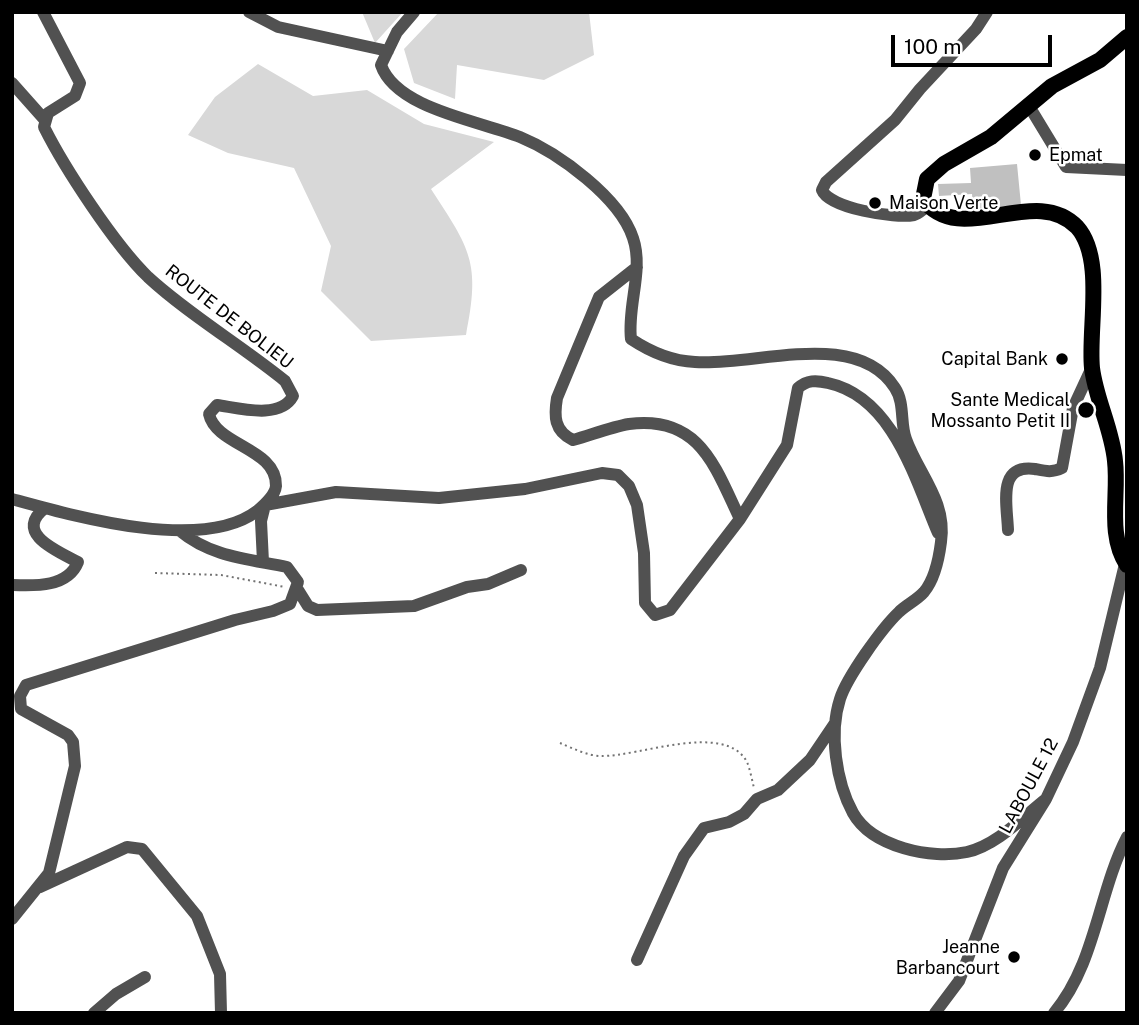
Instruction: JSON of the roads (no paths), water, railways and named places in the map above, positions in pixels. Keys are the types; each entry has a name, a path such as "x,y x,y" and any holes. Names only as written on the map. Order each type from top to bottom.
{"main road":[{"path":"1126,564 1116,538 1115,461 1092,367 1093,272 1088,248 1077,227 1058,215 1034,210 967,219 940,214 923,199 926,179 991,137 1052,86 1100,60 1127,37"}],"street":[{"path":"12,83 44,119 53,109 75,96 80,83 43,12"},
{"path":"249,12 278,27 388,51"},
{"path":"414,12 397,32 381,65 385,76 426,105 521,138 555,156 622,213 634,240 637,267 628,319 631,339 652,351 694,362 821,354 864,361 882,373 897,390 905,438 930,484 941,512 942,541 933,574 924,592 898,613 871,648 840,698 835,723 837,757 854,814 870,830 902,848 938,855 970,852 1002,834 1046,799"},
{"path":"928,206 915,215 867,212 832,201 822,190 826,182 895,120 919,89 976,29 987,12"},
{"path":"1029,106 1066,167 1127,170"},
{"name":"ROUTE DE BOLIEU","path":"44,119 48,135 130,258 150,278 264,364 292,391 290,401 271,410 245,410 217,405 209,414 213,424 266,463 273,474 276,486 265,505"},
{"path":"637,267 599,297 557,398 554,416 558,428 573,440 628,424 657,424 680,430 695,438 715,466 740,519"},
{"path":"1007,530 1006,480 1011,472 1022,468 1053,472 1062,468 1073,408 1092,367"},
{"path":"12,499 138,528 180,531 244,521 265,505 336,492 439,498 526,489 602,473 618,475 629,486 637,505 644,552 645,603 655,615 670,610 740,519 786,445 799,388 805,382 820,381 857,393 876,408 914,479 942,541"},
{"path":"263,562 261,521 265,505"},
{"path":"13,585 59,582 75,569 78,562 40,540 33,526 35,516 45,508"},
{"path":"12,919 40,887 55,855 59,824 73,773 74,752 68,735 21,709 20,696 26,685 235,620 273,611 290,604 298,590 298,582 287,567 217,554 194,543 180,531"},
{"name":"LABOULE 12","path":"935,1013 959,981 1003,868 1046,799 1073,742 1100,668 1126,564"},
{"path":"298,590 308,606 317,610 390,609 414,606 467,587 488,584 521,570"},
{"path":"637,960 684,856 704,828 744,814 757,799 778,790 810,760 835,723"},
{"path":"1054,1013 1066,994 1096,928 1115,862 1127,837"},
{"path":"40,887 127,847 142,849 197,916 220,974 221,1013"},
{"path":"94,1013 145,977"}],"place":[{"name":"Epmat","path":"1035,155"},
{"name":"Maison Verte","path":"875,203"},
{"name":"Capital Bank","path":"1062,359"},
{"name":"Sante Medical Mossanto Petit II","path":"1086,410"},
{"name":"Jeanne Barbancourt","path":"1014,957"}]}
